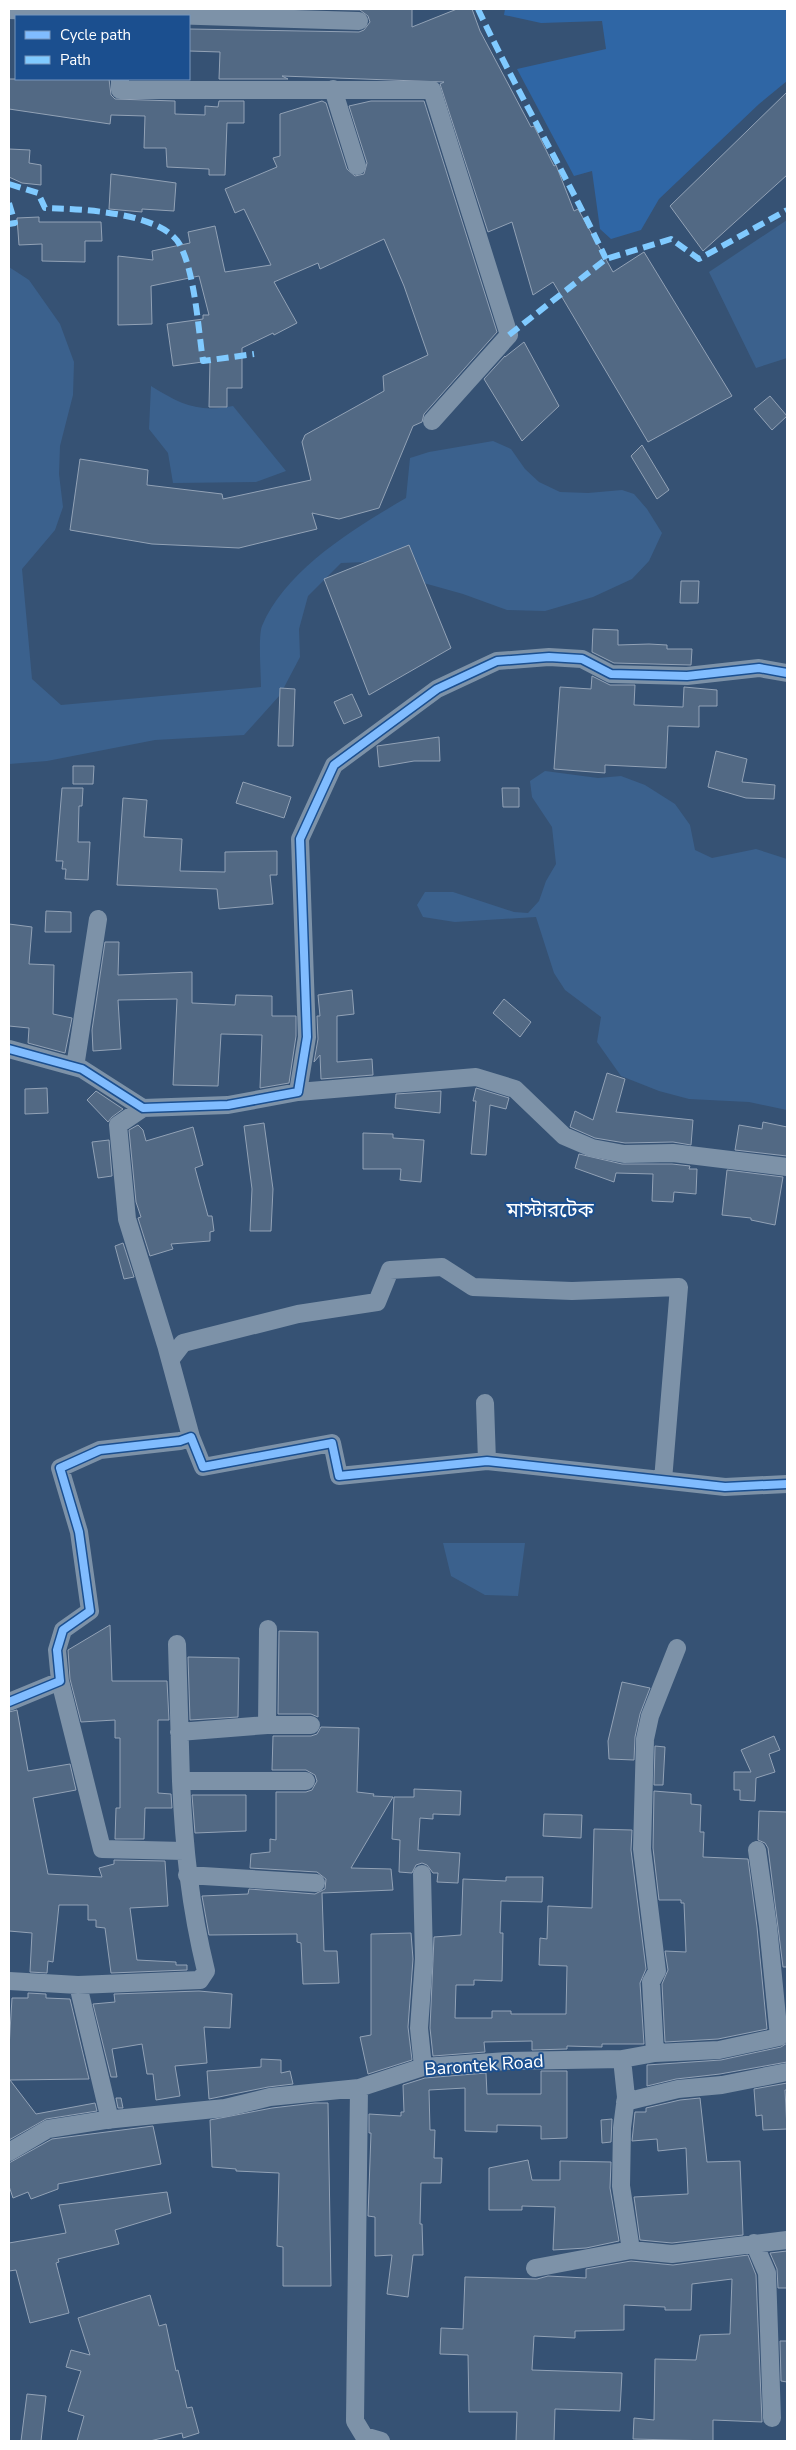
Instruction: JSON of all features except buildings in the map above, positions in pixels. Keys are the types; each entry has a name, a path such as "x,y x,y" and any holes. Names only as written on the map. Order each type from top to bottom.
{"street":[{"path":"9,10 124,15"},
{"path":"190,17 359,21"},
{"path":"120,80 120,90 432,90 509,335 432,421"},
{"path":"333,89 358,166"},
{"path":"298,1092 307,1037 300,839 334,765 437,689 497,661 549,657 582,658 611,674 687,676 759,668 787,672"},
{"path":"75,1067 98,918"},
{"path":"9,1049 75,1067 143,1108 228,1106 298,1092 476,1078 515,1089 564,1136 592,1148 624,1154 673,1153 787,1167"},
{"path":"143,1108 118,1125 127,1219 170,1360 191,1437 203,1467 332,1443 339,1476 487,1461 725,1487 787,1484"},
{"path":"170,1360 183,1343 298,1314 377,1302 390,1270 442,1267 473,1287 572,1290 679,1287 663,1480"},
{"path":"485,1403 487,1461"},
{"path":"184,1851 102,1848 60,1681 57,1650 63,1630 90,1611 79,1532 60,1468 100,1450 191,1437"},
{"path":"267,1725 268,1628"},
{"path":"9,1981 78,1985 200,1980 204,1976 206,1970 194,1920 184,1851 177,1644"},
{"path":"655,2053 651,1982 657,1970 642,1849 645,1740 650,1716 677,1648"},
{"path":"9,1702 60,1681"},
{"path":"179,1732 267,1725 311,1725"},
{"path":"181,1781 306,1781"},
{"name":"Barontek Road","path":"9,2152 48,2129 110,2120 225,2108 270,2097 359,2088 423,2067 507,2062 622,2059 655,2053 719,2050 779,2037 768,1926 757,1850"},
{"path":"422,1874 424,1959 419,2028 423,2067"},
{"path":"187,1875 316,1883"},
{"path":"78,1985 110,2120"},
{"path":"622,2059 625,2102 622,2128 621,2186 631,2250"},
{"path":"625,2102 678,2089 722,2085 787,2072"},
{"path":"359,2088 355,2421 358,2437 364,2436 381,2441"},
{"path":"535,2268 631,2250 672,2254 787,2240"},
{"path":"754,2243 767,2274 772,2418"}],"shaded area":[{"path":"505,9 787,9 787,81 759,104 659,199 641,230 611,239 600,229 592,171 574,176 517,69 606,49 602,21 541,23 504,15"},
{"path":"787,220 787,358 756,368 709,272"},
{"path":"9,267 29,280 60,324 74,362 73,395 60,446 59,474 63,507 55,530 22,569 32,679 61,705 261,687 261,631 273,605 287,586 324,552 365,523 406,498 410,458 429,452 493,441 511,449 525,469 539,482 560,492 588,493 622,490 634,494 647,509 662,533 649,561 632,579 593,597 545,611 507,610 463,594 388,573 366,562 341,563 308,596 299,629 300,657 280,695 244,735 155,740 47,761 9,764"},
{"path":"151,386 171,398 190,405 210,408 233,406 286,471 256,482 173,483 168,453 149,429"},
{"path":"545,771 598,778 621,776 645,785 675,804 690,825 695,850 712,858 756,849 787,859 787,1110 749,1102 689,1099 659,1091 621,1076 597,1042 601,1017 565,990 554,973 536,917 455,922 423,917 417,905 425,892 453,892 514,912 528,913 539,901 546,881 556,864 552,827 532,797 530,781"},
{"path":"443,1543 525,1543 518,1596 485,1595 451,1576"}],"marked path":[{"path":"478,9 606,259"},
{"path":"9,184 38,193 45,208 119,214 156,225 170,234 180,245 193,285 203,361 254,354"},
{"path":"9,203 15,223 9,224"},
{"path":"509,335 606,259 671,239 699,259 787,210"}],"cycle path":[{"path":"9,1049 82,1069 143,1108 228,1105 298,1092 307,1037 300,839 334,765 437,689 497,661 549,657 582,659 611,674 687,676 759,668 787,673"},
{"path":"9,1702 60,1681 57,1650 63,1630 90,1611 79,1532 60,1468 100,1450 180,1441 191,1437 203,1467 332,1443 339,1476 487,1461 725,1487 787,1484"}],"district":[{"name":"মাস্টারটেক","path":"550,1210"}]}
